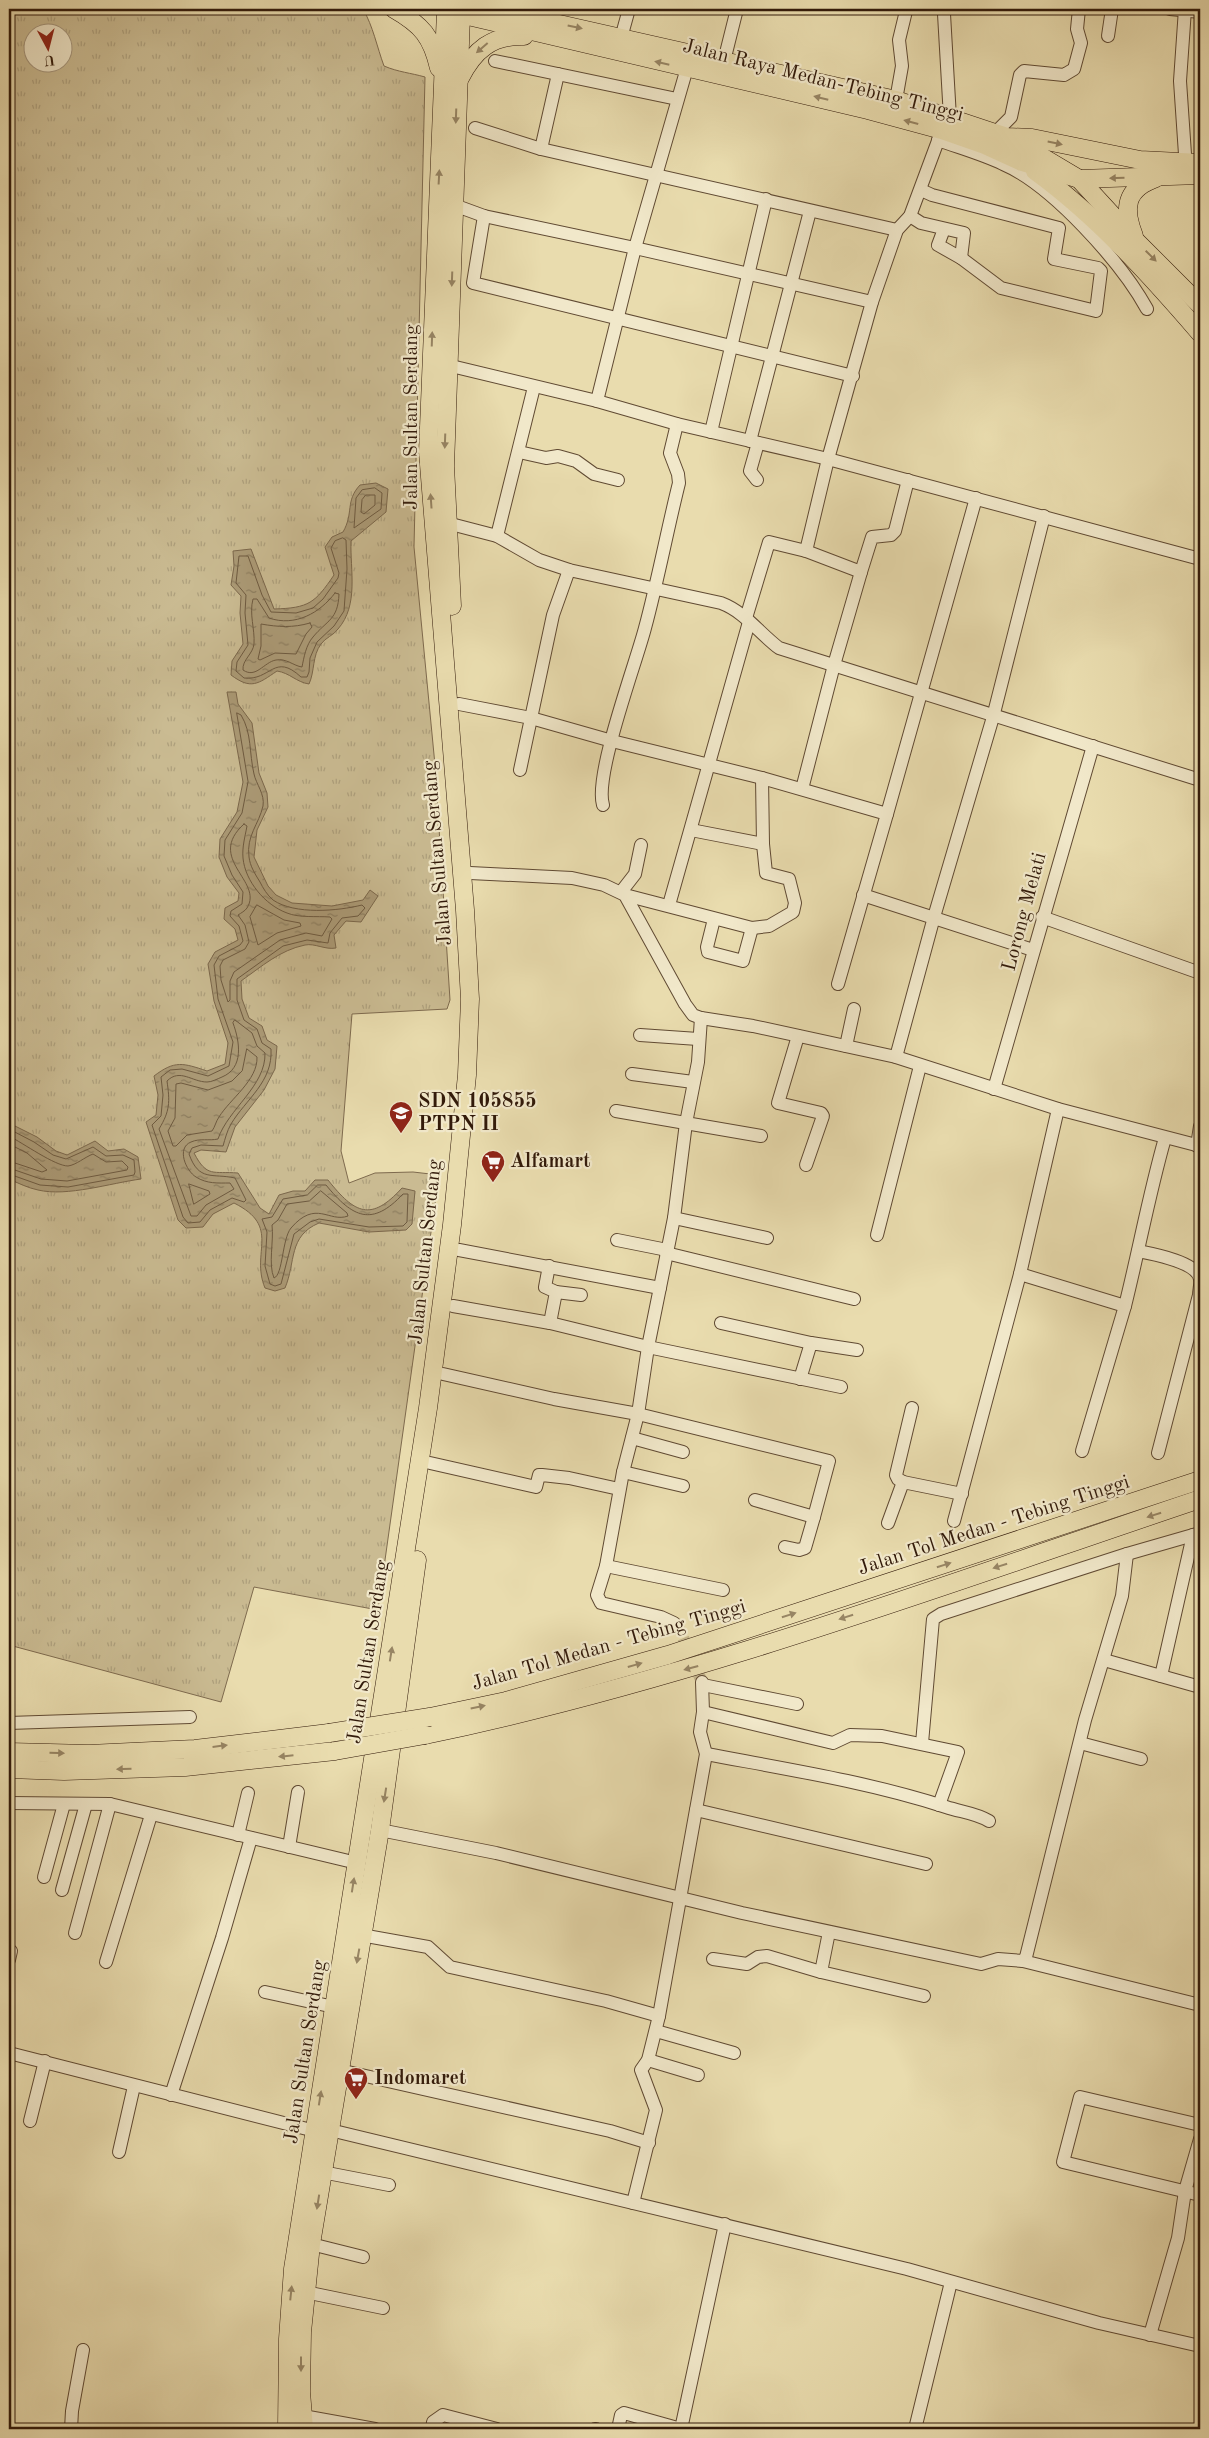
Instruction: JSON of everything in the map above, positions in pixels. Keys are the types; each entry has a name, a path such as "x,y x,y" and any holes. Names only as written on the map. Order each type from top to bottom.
{"highway":[{"path":"394,9 410,18 429,37 450,85 482,46 491,41 506,36 545,36"},
{"name":"Jalan Raya Medan-Tebing Tinggi","path":"493,9 620,38 824,99 944,130 985,145 1022,162 1079,179 1159,177 1193,170"},
{"name":"Jalan Sultan Serdang","path":"287,2429 290,2300 322,2131 338,2070 380,1830 443,1302 470,1033 465,910 440,523 454,205 447,12"},
{"name":"Jalan Raya Medan-Tebing Tinggi","path":"447,12 686,68 722,69 896,100 944,130 1032,138 1193,170"},
{"name":"Jalan Sultan Serdang","path":"303,2423 302,2347 305,2292 322,2172 322,2131 334,2007 356,1863 406,1601 430,1463 453,1306 478,1035 479,986 460,704 440,523 428,452 450,85"},
{"path":"1001,135 1079,179 1136,241 1200,305"},
{"path":"1022,162 1067,194 1173,302 1200,333"},
{"path":"1136,241 1127,213 1130,196 1146,182 1159,177"},
{"path":"1173,302 1200,343"},
{"name":"Jalan Tol Medan - Tebing Tinggi","path":"9,1752 89,1754 195,1749 328,1733 430,1717 506,1701 668,1655 1200,1480"},
{"name":"Jalan Tol Medan - Tebing Tinggi","path":"9,1769 64,1771 185,1767 335,1751 520,1715 707,1663 1200,1499"}],"street":[{"path":"620,38 629,9"},
{"path":"722,69 737,9"},
{"path":"1001,135 1011,117 1020,75 1024,71 1064,75 1074,69 1081,42 1077,29 1080,9"},
{"path":"1108,36 1112,9"},
{"path":"1170,9 1200,12"},
{"path":"1184,10 1180,81 1193,170"},
{"path":"896,100 902,66 899,40 906,11"},
{"path":"806,551 828,459 853,376 872,302 897,230 910,216 944,130 944,14"},
{"path":"494,61 677,99"},
{"path":"597,401 635,248 686,68"},
{"path":"541,149 558,74"},
{"path":"475,128 541,149 897,230"},
{"path":"944,130 1024,176 1060,205 1088,232 1132,283 1147,309"},
{"path":"921,190 932,195 1059,228 1054,259 1098,268 1101,271 1096,311 1001,288 961,258 938,245 944,229"},
{"path":"711,432 766,199"},
{"path":"454,205 484,216 872,302"},
{"path":"757,480 750,471 754,442 772,357 810,211"},
{"path":"484,216 473,284 853,376"},
{"path":"910,216 921,223 964,233 961,258"},
{"path":"447,365 597,401 677,424 828,459 1200,559"},
{"path":"497,536 534,386"},
{"path":"603,805 601,791 612,741 645,627 679,483 678,474 670,453 677,424"},
{"path":"519,452 546,458 558,456 576,461 594,474 618,480"},
{"path":"802,789 834,665 872,537 894,534 908,480"},
{"path":"838,984 922,694 976,498"},
{"path":"896,1057 934,917 993,717 1044,516"},
{"path":"440,523 497,536 539,560 569,570 654,587 720,603 732,608 763,637 779,648 993,717 1200,780"},
{"path":"669,905 691,830 766,544 772,542 806,551 861,572"},
{"path":"520,770 553,616 569,570"},
{"path":"460,704 530,718 612,741 762,778 887,814"},
{"name":"Lorong Melati","path":"994,1089 1024,990 1042,917 1093,746"},
{"path":"470,873 572,878 604,885 623,894 669,905 714,919 752,928 763,928 779,922 793,912 796,907 789,879 766,873 763,844 762,778"},
{"path":"691,830 763,844"},
{"path":"623,894 635,874 641,846"},
{"path":"623,894 693,1015 896,1057 1058,1109 1199,1146 1200,1126"},
{"path":"863,896 1033,950"},
{"path":"1042,917 1200,973"},
{"path":"714,919 707,947 708,952 714,955 743,961 752,928"},
{"path":"846,1046 854,1009"},
{"path":"674,1623 598,1600 597,1596 606,1566 619,1489 638,1414 648,1347 674,1218 686,1123 698,1062 698,1039 701,1018"},
{"path":"640,1035 698,1039"},
{"path":"798,1036 778,1103 821,1113 823,1116 806,1165"},
{"path":"877,1236 920,1066"},
{"path":"632,1074 693,1082"},
{"path":"954,1520 1020,1274 1058,1109"},
{"path":"616,1111 761,1136"},
{"path":"1082,1451 1125,1306 1146,1206 1165,1138"},
{"path":"674,1218 767,1238"},
{"path":"617,1240 854,1299"},
{"path":"458,1250 660,1288"},
{"path":"1138,1251 1188,1265 1198,1272 1200,1279 1199,1295 1158,1453"},
{"path":"549,1266 545,1287 547,1290 581,1295"},
{"path":"1020,1274 1058,1288 1125,1306"},
{"path":"550,1323 556,1292"},
{"path":"453,1306 550,1323 648,1347 841,1387"},
{"path":"721,1323 812,1343 856,1350"},
{"path":"800,1378 812,1343"},
{"path":"443,1374 554,1399 638,1414 828,1461 805,1548 799,1550 785,1547"},
{"path":"912,1408 896,1475 898,1479 903,1482 962,1494"},
{"path":"632,1438 683,1452"},
{"path":"430,1463 536,1487 539,1475 542,1475 569,1478 619,1489"},
{"path":"623,1472 683,1486"},
{"path":"888,1523 903,1482"},
{"path":"755,1500 814,1517"},
{"path":"922,1743 933,1619 950,1611 1127,1554 1197,1534"},
{"path":"1161,1676 1197,1534"},
{"path":"1023,1961 1026,1957 1037,1920 1056,1830 1122,1596 1127,1554"},
{"path":"606,1566 723,1590"},
{"path":"1104,1660 1200,1687"},
{"path":"633,2203 656,2110 641,2074 642,2067 648,2060 656,2032 706,1754 700,1732 703,1712 702,1684 797,1704"},
{"path":"703,1712 833,1743 843,1737 850,1736 893,1738 958,1752 929,1801"},
{"path":"9,1723 190,1717"},
{"path":"1080,1743 1141,1759"},
{"path":"706,1754 811,1773 929,1801 973,1813 989,1822"},
{"path":"289,1848 298,1792"},
{"path":"238,1835 248,1793"},
{"path":"9,1803 110,1804 356,1863"},
{"path":"44,1877 64,1804"},
{"path":"62,1890 86,1804"},
{"path":"75,1933 110,1804"},
{"path":"696,1810 926,1864"},
{"path":"106,1962 151,1815"},
{"path":"380,1830 496,1853 680,1898 984,1964 998,1959 1023,1961 1200,2005"},
{"path":"171,2095 214,1964 251,1838"},
{"path":"822,1972 830,1932"},
{"path":"361,1935 428,1947 450,1967 606,2001 659,2016"},
{"path":"713,1959 747,1964 758,1957 767,1956 822,1972 924,1996"},
{"path":"265,1992 334,2007"},
{"path":"656,2032 734,2053"},
{"path":"9,2053 171,2095 725,2224 898,2267 1150,2335 1200,2346"},
{"path":"648,2060 698,2075"},
{"path":"30,2122 45,2061"},
{"path":"338,2070 388,2083 409,2085 572,2122 649,2143"},
{"path":"119,2152 134,2086"},
{"path":"1200,2125 1080,2097 1063,2162 1200,2195"},
{"path":"1150,2335 1178,2238 1185,2191 1200,2139"},
{"path":"322,2172 389,2185"},
{"path":"618,2429 621,2415 624,2413 681,2429 725,2224"},
{"path":"311,2244 363,2257"},
{"path":"915,2429 951,2282"},
{"path":"305,2292 383,2308"},
{"path":"71,2429 72,2411 83,2350"},
{"path":"432,2429 433,2422 443,2415 497,2429"},
{"path":"303,2423 375,2429"}],"green space":[{"path":"9,9 363,9 372,29 384,66 425,77 414,547 435,765 450,1000 447,1009 352,1014 341,1151 349,1183 375,1173 413,1172 439,1175 378,1610 254,1587 221,1702 9,1645"}],"water":[{"path":"376,483 388,489 386,512 351,541 352,587 349,609 345,620 318,649 309,684 277,671 254,684 244,683 231,675 232,661 243,644 240,613 241,596 231,585 234,566 233,551 251,549 274,609 295,607 310,602 322,592 334,575 325,547 332,537 343,532 355,491 360,485"},
{"path":"227,692 236,692 238,704 252,723 259,773 267,793 268,807 257,830 254,857 268,886 276,895 292,903 332,906 363,900 370,890 378,896 361,922 346,921 334,935 336,948 313,945 296,947 271,960 241,981 242,999 249,1018 262,1026 267,1040 277,1046 275,1069 264,1090 235,1127 226,1152 201,1150 194,1153 207,1170 212,1172 238,1173 260,1208 269,1214 279,1195 293,1191 305,1191 315,1180 328,1180 347,1200 364,1210 381,1206 402,1188 415,1191 412,1224 406,1230 369,1232 319,1223 309,1228 302,1235 294,1251 285,1288 275,1291 265,1288 261,1275 261,1231 257,1221 248,1212 234,1203 213,1214 203,1227 186,1228 178,1220 146,1122 156,1115 158,1095 154,1076 168,1067 179,1064 207,1071 225,1064 228,1043 214,1001 208,964 215,952 238,940 235,929 224,919 225,908 238,901 239,893 227,877 219,857 220,839 237,812 243,782"},
{"path":"9,1123 37,1137 56,1151 67,1155 95,1141 108,1151 124,1149 138,1157 141,1179 62,1192 38,1190 19,1184 9,1179"}],"tunnel":[{"path":"674,1623 679,1628 702,1682"}],"place":[{"name":"SDN 105855 PTPN II","path":"401,1134"},
{"name":"Alfamart","path":"493,1183"},
{"name":"Indomaret","path":"356,2100"}]}
